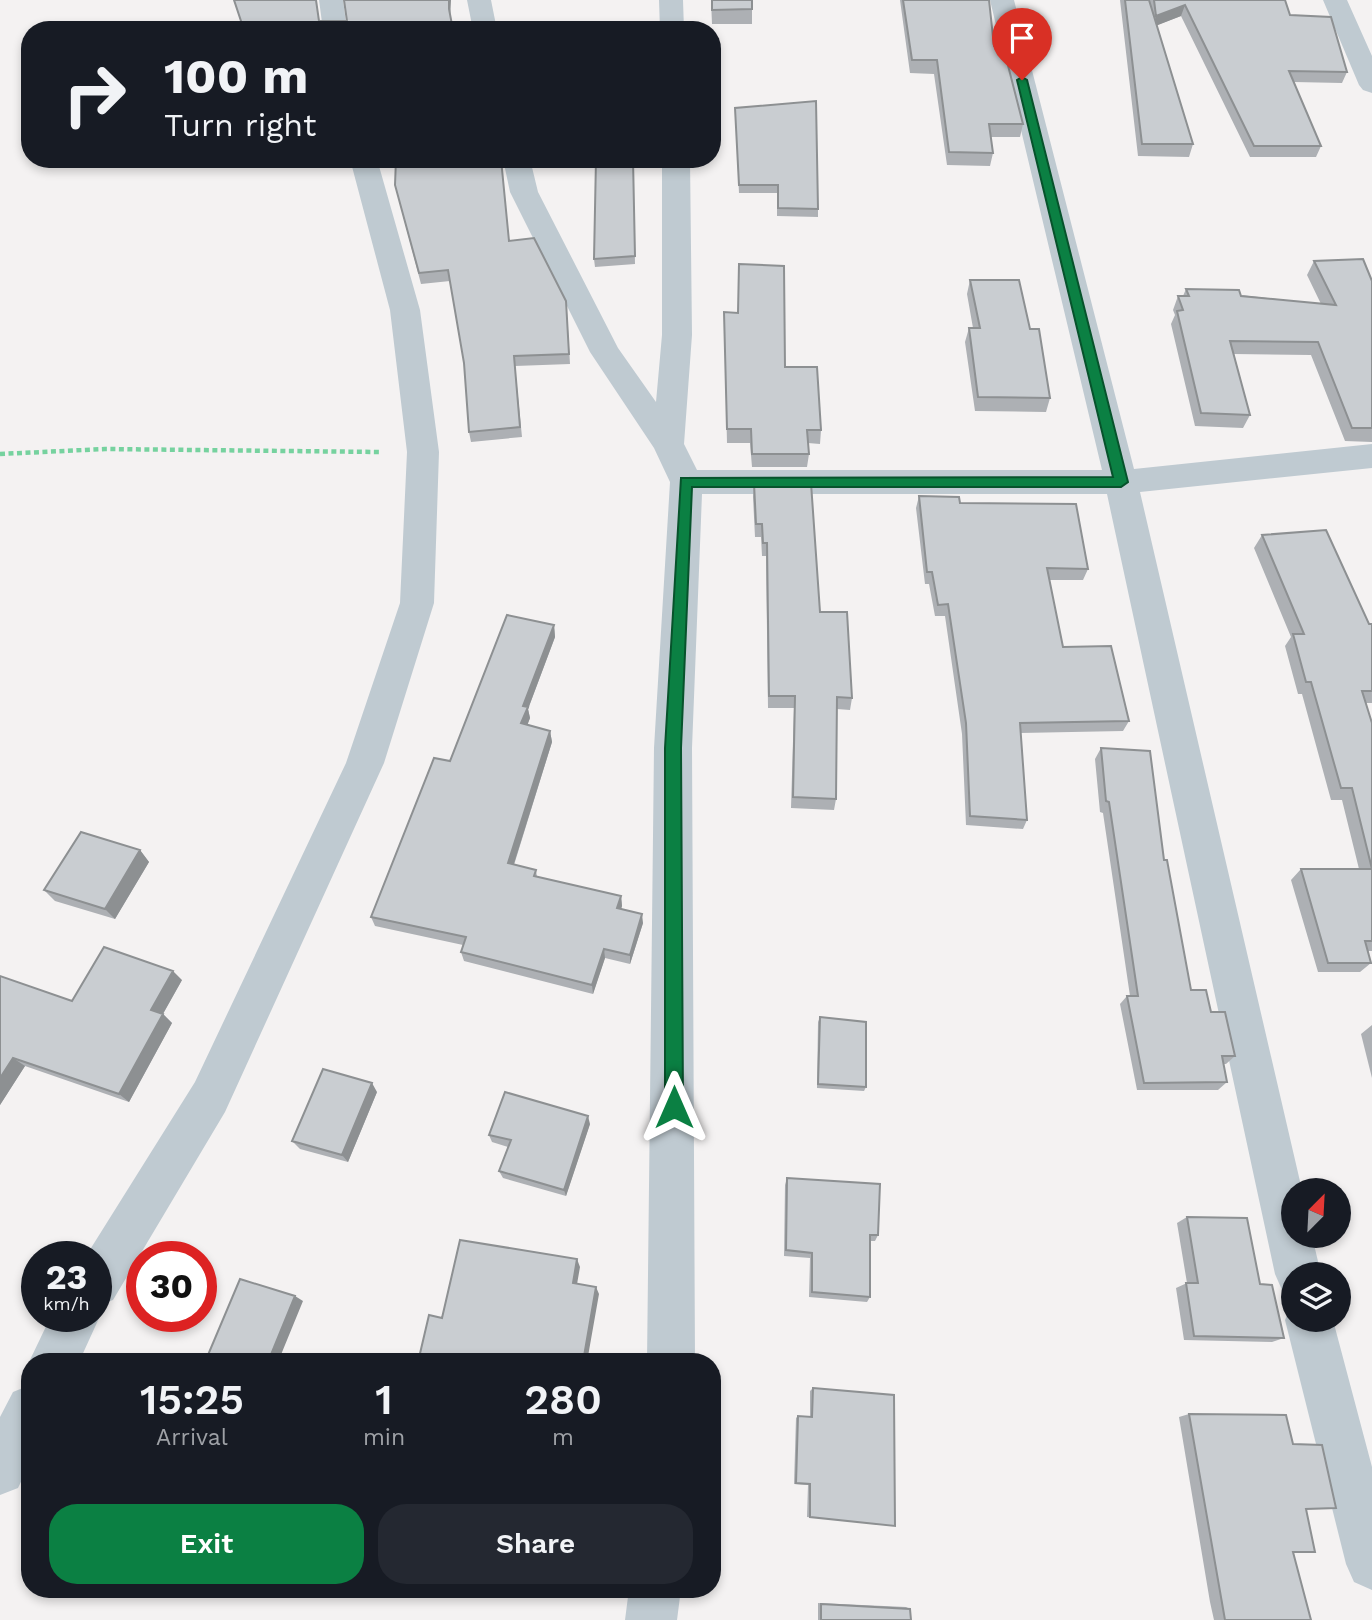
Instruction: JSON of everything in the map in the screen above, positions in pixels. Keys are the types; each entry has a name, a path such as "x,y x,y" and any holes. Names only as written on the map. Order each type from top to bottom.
{"street":[{"path":"331,0 334,21"},
{"path":"479,0 483,21"},
{"path":"671,0 672,21"},
{"path":"1002,0 1121,482 1295,1262"},
{"path":"1335,0 1372,85"},
{"path":"112,1257 210,1097 365,763 417,603 423,452 405,310 366,168"},
{"path":"518,168 524,192 605,352 668,444 686,482 673,748 674,1107 671,1353"},
{"path":"668,444 677,335 676,168"},
{"path":"686,482 1121,482 1372,456"},
{"path":"58,1353 68,1332"},
{"path":"1311,1332 1372,1564"},
{"path":"0,1470 21,1427"},
{"path":"652,1620 654,1598"}],"path":[{"path":"0,454 105,449 423,452"}],"building":[{"path":"234,0 316,0 319,21 241,21"},
{"path":"344,0 449,0 451,21 347,21"},
{"path":"712,0 752,0 752,9 712,10"},
{"path":"903,0 989,0 994,46 1003,46 1023,124 989,124 993,153 949,152 937,60 912,60"},
{"path":"1125,0 1149,0 1193,144 1142,144"},
{"path":"1154,0 1285,0 1290,15 1331,17 1347,72 1289,71 1321,146 1254,146 1185,5 1156,16"},
{"path":"816,101 818,209 778,208 778,185 739,185 735,108"},
{"path":"396,168 502,168 509,241 534,238 566,301 569,354 514,356 520,427 469,432 464,363 448,270 419,273 395,185"},
{"path":"596,168 633,168 635,256 594,259"},
{"path":"1363,259 1372,281 1372,428 1352,428 1318,342 1230,341 1250,415 1201,413 1177,311 1183,310 1178,296 1189,296 1186,289 1239,290 1241,296 1336,305 1314,261"},
{"path":"739,264 784,266 785,367 817,367 821,430 807,430 809,454 752,454 751,429 727,429 724,312 738,313"},
{"path":"970,280 1019,280 1030,329 1039,329 1050,398 978,397 969,328 980,328"},
{"path":"754,483 811,483 820,612 847,612 852,698 837,697 836,799 793,797 795,696 769,696 767,543 763,543 762,524 756,524"},
{"path":"919,496 959,497 960,503 1076,504 1088,569 1047,568 1063,647 1111,646 1129,721 1020,723 1027,820 970,816 966,723 948,604 938,605 932,572 927,572"},
{"path":"1326,530 1369,624 1372,624 1372,691 1362,691 1372,723 1372,869 1352,788 1341,788 1311,682 1306,682 1293,634 1304,634 1262,535"},
{"path":"507,615 554,625 523,706 528,707 521,723 550,731 508,863 536,870 534,876 621,896 617,908 642,914 630,955 604,949 592,985 461,952 466,937 371,917 434,758 450,761"},
{"path":"1101,748 1150,751 1164,860 1167,860 1191,990 1206,990 1211,1012 1225,1012 1235,1056 1222,1056 1227,1082 1144,1083 1127,996 1138,996 1109,802 1106,801"},
{"path":"81,832 140,850 105,909 44,890"},
{"path":"1301,869 1372,869 1372,941 1365,941 1371,963 1328,963"},
{"path":"104,947 173,971 151,1010 163,1014 119,1094 13,1058 0,1078 0,976 72,1001"},
{"path":"820,1017 866,1022 866,1087 818,1084"},
{"path":"323,1069 372,1083 342,1155 292,1141"},
{"path":"505,1092 588,1116 564,1190 499,1171 511,1140 489,1135"},
{"path":"787,1178 880,1184 878,1235 870,1235 870,1297 812,1292 812,1253 786,1250"},
{"path":"1187,1217 1247,1218 1260,1284 1272,1285 1284,1338 1194,1336 1186,1283 1198,1283"},
{"path":"460,1240 577,1259 573,1283 596,1287 585,1353 420,1353 429,1315 442,1318"},
{"path":"240,1279 295,1296 272,1353 209,1353"},
{"path":"813,1388 894,1395 895,1526 810,1517 810,1484 796,1483 798,1416 812,1417"},
{"path":"1189,1414 1286,1415 1293,1444 1322,1445 1336,1508 1306,1509 1315,1552 1293,1552 1311,1620 1225,1620"},
{"path":"821,1604 910,1609 911,1620 821,1620"}],"route":[{"path":"674,1107 673,748 686,482 1121,482 1022,80"}]}
